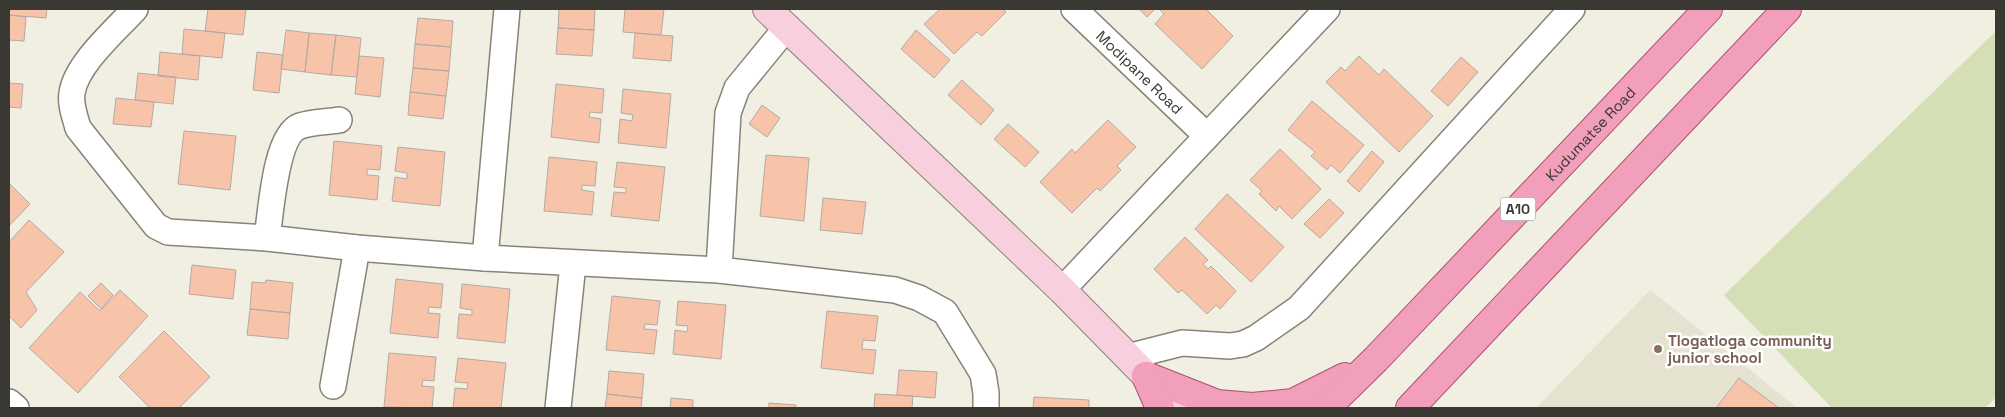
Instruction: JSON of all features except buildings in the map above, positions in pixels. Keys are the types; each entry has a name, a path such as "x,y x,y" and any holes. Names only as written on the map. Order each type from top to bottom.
{"main road":[{"name":"Kudumatse Road","path":"1326,408 1376,359 1708,9"},
{"path":"1410,408 1787,9"},
{"path":"1146,376 1216,404 1252,408 1293,403 1316,393 1376,359"},
{"path":"1146,376 1160,408"}],"street":[{"path":"135,9 80,71 72,93 73,112 78,128 156,226 168,232 267,238 357,248 485,258 719,270 895,290 919,298 945,312 983,374 986,408"},
{"path":"485,258 507,9"},
{"path":"767,9 1062,290 1178,408"},
{"name":"Modipane Road","path":"1074,9 1206,136"},
{"path":"1062,290 1327,9"},
{"path":"1127,357 1182,343 1230,346 1243,344 1256,338 1299,308 1572,9"},
{"path":"719,270 728,113 737,88 787,27"},
{"path":"267,238 282,148 291,132 300,126 339,120"},
{"path":"333,386 357,248"},
{"path":"558,408 573,264"},
{"path":"9,402 16,408"}],"shaded area":[{"name":"Tlogatloga community junior school","path":"1650,290 1797,408 1536,408"}],"green space":[{"path":"1996,31 1996,397 1985,408 1832,408 1724,295"}],"place":[{"name":"Tlogatloga community junior school","path":"1658,349"}]}
